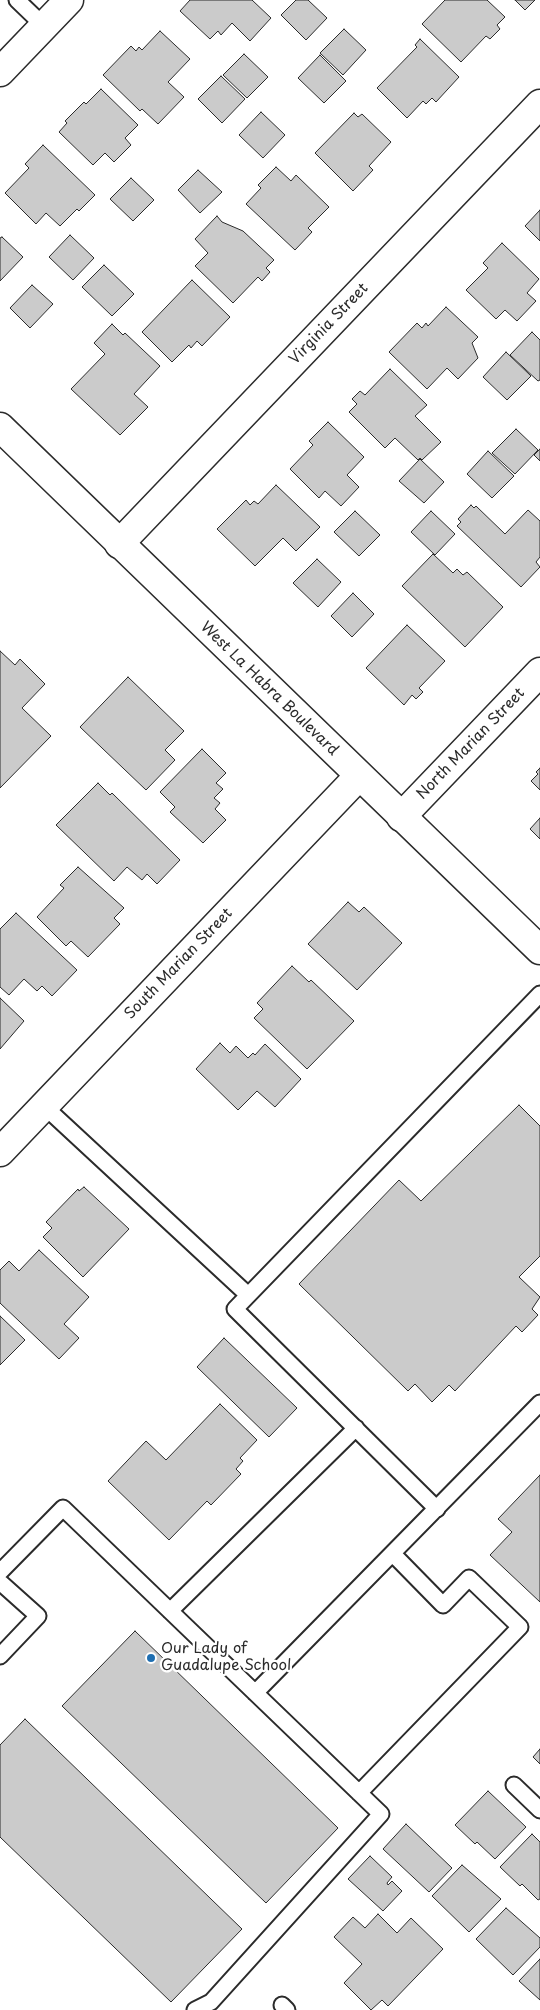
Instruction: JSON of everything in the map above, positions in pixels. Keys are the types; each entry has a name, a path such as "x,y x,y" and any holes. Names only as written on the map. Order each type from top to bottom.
{"street":[{"path":"0,72 69,0"},
{"name":"Virginia Street","path":"119,544 540,104"},
{"name":"West La Habra Boulevard","path":"0,427 540,950"},
{"name":"North Marian Street","path":"401,816 540,672"},
{"name":"South Marian Street","path":"0,1152 359,776"}],"lane":[{"path":"17,0 44,26"},
{"path":"437,1509 235,1308 540,994"},
{"path":"44,1106 248,1295"},
{"path":"256,1693 540,1403"},
{"path":"170,1611 356,1428"},
{"path":"0,1572 63,1508 381,1814 211,2002 195,2010"},
{"path":"359,1793 430,1722 520,1627 469,1578 443,1605 393,1554"},
{"path":"0,1582 38,1616 0,1656"},
{"path":"514,1785 540,1810"}],"building":[{"path":"190,0 252,0 271,18 250,41 232,23 221,35 218,31 210,39 180,11"},
{"path":"296,0 308,0 327,18 306,40 281,15"},
{"path":"445,0 487,0 505,17 497,25 500,29 490,39 486,36 461,62 422,24"},
{"path":"515,0 535,0 525,10"},
{"path":"344,29 366,50 343,75 320,53"},
{"path":"160,31 190,59 168,82 184,97 158,124 142,109 140,111 103,75 131,46 136,51 139,47 142,50"},
{"path":"420,39 459,77 436,102 432,98 426,104 423,101 407,118 377,88 417,47 415,45"},
{"path":"244,54 268,77 247,98 223,75"},
{"path":"320,55 346,81 324,103 298,78"},
{"path":"221,76 245,99 222,123 198,99"},
{"path":"101,89 138,125 125,138 131,145 114,162 105,153 93,165 59,132 67,123 65,121 84,102 86,104"},
{"path":"261,112 285,135 263,158 239,135"},
{"path":"354,113 358,117 362,114 391,142 369,166 373,170 353,191 315,153"},
{"path":"43,145 95,195 60,226 46,213 36,224 5,193 29,168 25,164"},
{"path":"276,167 291,181 296,175 329,207 308,228 312,232 295,250 246,204 261,188 258,185"},
{"path":"198,170 222,192 200,213 178,190"},
{"path":"131,178 154,200 133,221 110,199"},
{"path":"540,210 540,241 525,226"},
{"path":"217,216 222,222 243,231 274,260 266,268 270,272 262,281 258,277 233,303 195,266 208,253 195,239"},
{"path":"70,235 94,258 73,280 49,257"},
{"path":"2,237 23,257 0,281 0,238"},
{"path":"502,243 539,279 527,293 536,301 517,321 505,310 496,319 466,290 488,268 483,263"},
{"path":"104,265 134,294 112,316 82,287"},
{"path":"192,280 230,317 202,346 197,341 191,348 189,345 172,362 142,332"},
{"path":"32,285 53,304 30,328 10,308"},
{"path":"446,307 478,337 472,343 478,358 458,379 447,368 427,389 389,352 417,323 422,328 426,323 428,326"},
{"path":"112,324 123,335 125,333 160,366 134,394 148,407 120,435 71,389 105,354 94,343"},
{"path":"532,332 540,340 540,380 538,381 510,355"},
{"path":"506,352 531,376 507,400 483,377"},
{"path":"390,369 427,405 415,416 441,442 422,460 420,458 418,460 395,438 385,448 349,412 357,404 352,399 360,391 365,395"},
{"path":"328,422 364,457 347,475 359,487 341,506 325,491 319,498 290,469 313,445 309,441"},
{"path":"516,429 538,450 515,474 492,453"},
{"path":"540,449 540,461 534,455"},
{"path":"488,451 514,476 492,498 467,474"},
{"path":"420,459 444,482 424,503 399,481"},
{"path":"276,485 320,527 296,551 283,538 255,566 217,529 246,500 250,505 254,501 258,504"},
{"path":"471,505 474,508 476,506 505,534 528,510 540,521 540,557 536,562 540,567 521,587 457,526 461,522 458,519"},
{"path":"355,511 380,535 359,556 334,532"},
{"path":"431,511 455,534 435,555 411,532"},
{"path":"433,554 453,573 457,569 463,575 467,572 503,607 465,647 402,586"},
{"path":"317,559 341,582 318,607 293,583"},
{"path":"353,593 374,614 352,637 331,616"},
{"path":"407,625 445,661 419,688 423,692 416,699 412,695 404,705 366,668"},
{"path":"0,651 15,665 20,659 45,684 22,708 51,736 0,788"},
{"path":"128,677 184,731 165,750 175,760 146,790 80,727"},
{"path":"202,749 226,773 216,783 223,789 214,798 220,803 215,809 226,820 203,843 170,812 175,807 160,792"},
{"path":"540,768 540,790 531,781 538,774 536,772"},
{"path":"98,783 110,795 112,793 180,860 157,884 147,874 142,880 127,867 114,881 56,825"},
{"path":"540,818 540,839 530,829"},
{"path":"78,867 124,908 114,918 120,924 88,957 71,941 66,946 37,917 64,888 60,885"},
{"path":"348,902 359,912 364,907 402,943 357,990 308,944"},
{"path":"16,913 77,970 52,996 42,986 37,991 24,979 9,995 0,987 0,929"},
{"path":"292,966 309,982 311,980 354,1021 307,1069 254,1018 263,1009 257,1003"},
{"path":"0,998 24,1021 0,1049"},
{"path":"220,1043 230,1053 236,1046 248,1058 253,1053 255,1055 265,1044 301,1079 275,1107 257,1091 238,1110 196,1069"},
{"path":"519,1105 540,1126 540,1256 519,1277 540,1297 532,1309 538,1315 522,1332 516,1326 455,1391 449,1385 432,1402 415,1384 408,1391 299,1284 399,1180 421,1201"},
{"path":"84,1187 129,1229 83,1277 43,1237 52,1228 46,1222 78,1189 79,1191"},
{"path":"39,1250 89,1297 64,1324 79,1338 59,1359 0,1303 0,1270 9,1261 19,1271"},
{"path":"0,1316 25,1340 0,1365"},
{"path":"224,1338 297,1408 269,1437 197,1367"},
{"path":"220,1404 257,1440 240,1458 243,1461 236,1469 241,1474 211,1505 207,1501 169,1540 108,1481 146,1441 166,1460"},
{"path":"540,1475 540,1602 490,1555 512,1532 498,1519"},
{"path":"135,1631 338,1828 266,1903 62,1706"},
{"path":"25,1719 242,1929 171,2002 0,1837 0,1745"},
{"path":"540,1749 540,1764 533,1757"},
{"path":"488,1791 526,1827 495,1859 477,1842 475,1844 455,1825"},
{"path":"406,1824 452,1868 429,1892 383,1849"},
{"path":"532,1834 540,1842 540,1899 538,1900 522,1884 520,1886 500,1867"},
{"path":"370,1856 392,1877 387,1883 388,1885 392,1881 402,1891 383,1911 348,1879"},
{"path":"462,1865 501,1899 469,1932 432,1896"},
{"path":"506,1908 540,1938 540,1947 513,1975 476,1939"},
{"path":"378,1914 397,1933 411,1918 443,1949 388,2006 382,2000 371,2010 344,1983 362,1964 334,1937 353,1917 365,1928"},
{"path":"540,1959 540,2000 519,1981"}],"place":[{"name":"Our Lady of Guadalupe School","path":"151,1658"}]}
